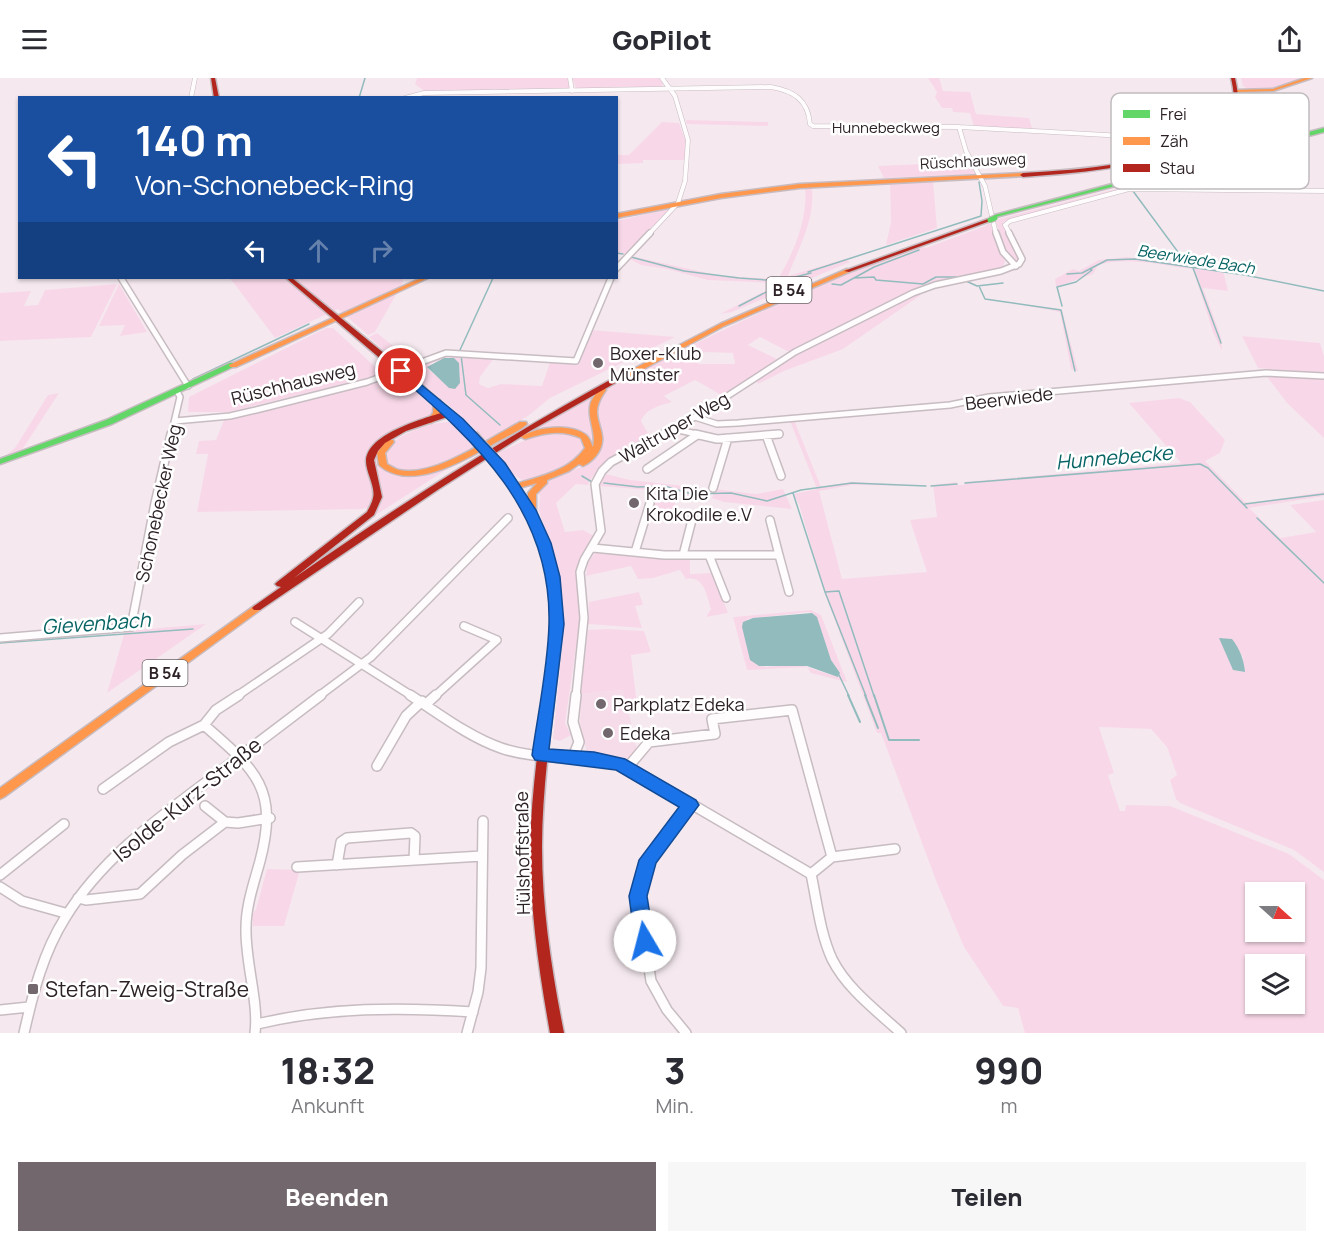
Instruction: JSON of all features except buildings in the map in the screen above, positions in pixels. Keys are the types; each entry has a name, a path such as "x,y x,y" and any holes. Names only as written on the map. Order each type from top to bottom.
{"main road":[{"path":"213,78 217,96"},
{"path":"1233,78 1238,92 1278,89 1310,78"},
{"name":"B 54","path":"1309,135 1324,131"},
{"name":"Rüschhausweg","path":"618,216 678,203 808,185 981,176 1111,165"},
{"name":"B 54","path":"0,784 280,584 435,479 527,423 637,361 746,308 855,263 992,218 1111,187"},
{"name":"B 54","path":"0,794 240,620 442,482 533,425 638,366 731,320 811,285 992,218"},
{"name":"Hülshoffstraße","path":"290,279 333,317 400,370 473,435 500,466 534,518 551,569 556,613 554,661 536,800 535,851 541,933 557,1033"},
{"name":"Rüschhausweg","path":"0,462 87,432 333,317 422,279"},
{"path":"517,490 580,466 596,454 601,440 591,414 592,403 602,391 638,366"},
{"path":"431,421 438,411 437,402"},
{"path":"452,415 394,439 381,453 382,463 398,473 427,471 465,455 507,431 527,423"},
{"path":"280,584 297,567 359,525 373,511 379,494 370,465 375,449 393,436 452,415"},
{"path":"442,482 512,443 542,431 567,429 586,439 588,451 580,462 517,490"},
{"path":"534,518 532,493 544,481"}],"street":[{"path":"191,96 195,78"},
{"path":"570,78 572,91"},
{"path":"618,267 678,203 687,175 689,143 676,98 662,78"},
{"name":"Hunnebeckweg","path":"413,96 424,93 768,87 780,89 806,103 810,111 810,124 813,126 959,127 1111,136"},
{"name":"Hunnebeckweg","path":"959,127 968,156 981,176"},
{"path":"981,176 997,237 1007,261 1016,266 1022,263 1022,259 1006,223 1130,189"},
{"path":"1198,189 1324,191"},
{"name":"Waltruper Weg","path":"573,757 579,742 573,722 584,618 580,572 584,560 601,531 595,488 602,471 615,459 695,417 795,352 913,293 1016,266"},
{"path":"122,279 188,386"},
{"name":"Rüschhausweg","path":"175,421 238,415 367,382 436,356 455,353 576,361 611,279"},
{"name":"Beerwiede","path":"695,417 717,424 738,423 950,405 989,397 1266,373 1324,376"},
{"name":"Schonebecker Weg","path":"0,638 131,627 155,503 180,397 177,391"},
{"path":"674,429 697,435 728,438 779,434"},
{"path":"647,469 697,435"},
{"path":"766,435 781,476"},
{"path":"713,488 728,438"},
{"path":"635,552 650,503"},
{"path":"683,555 693,516"},
{"name":"Isolde-Kurz-Straße","path":"24,1033 40,967 65,913 110,859 145,828 363,663 508,518"},
{"path":"770,519 789,592"},
{"path":"592,548 683,555 779,555"},
{"path":"710,555 726,598"},
{"path":"103,789 169,742 204,725 216,710 322,638 359,602"},
{"path":"295,622 466,730 501,748 541,755 606,760 628,767 811,874 828,944 837,968 850,985 901,1033"},
{"path":"377,766 406,716 497,640 464,626"},
{"path":"628,767 649,742 715,734 712,719 792,710 832,857"},
{"path":"204,725 240,756 262,784 268,800 270,818 267,838 250,895 246,921 248,972 256,1028 313,1012 368,1007 473,1012"},
{"path":"686,1033 667,1010 651,981 638,896 647,860 690,805"},
{"path":"205,806 225,822 238,823 270,818"},
{"path":"467,1033 478,992 483,952 483,821"},
{"path":"78,898 86,900 140,894 182,855 225,822"},
{"path":"0,875 64,824"},
{"path":"337,865 341,842 347,838 411,832 415,836 414,860"},
{"path":"811,874 832,857 895,849"},
{"path":"297,867 482,856"},
{"path":"0,887 22,901 65,913"},
{"path":"0,1010 29,1007"}],"shaded area":[{"path":"417,78 568,78 570,90 424,91 415,84"},
{"path":"572,78 662,78 666,83 663,83 662,88 577,90"},
{"path":"928,78 939,78 943,91 970,92 976,114 1029,118 1033,131 974,127 970,113 953,112 952,108 942,108 935,97 937,92"},
{"path":"1241,78 1306,78 1274,89 1257,91 1243,86"},
{"path":"686,120 768,122 768,126 687,124"},
{"path":"662,122 679,123 687,145 686,160 643,160 643,163 618,164 618,155 629,155"},
{"path":"968,162 976,174 884,178 878,166"},
{"path":"933,181 937,228 886,245 891,222 890,183"},
{"path":"805,189 812,189 809,223 788,276 845,259 850,262 732,312 720,314 777,285 776,283 708,280 641,265 628,258 631,256 721,276 778,279 789,259 802,224"},
{"path":"1118,189 1003,222 1020,259 1019,263 1010,262 995,220"},
{"path":"669,210 625,254 618,254 618,221"},
{"path":"990,222 1005,261 1003,267 917,288 789,352 760,337 748,345 777,359 723,396 695,380 664,396 672,402 650,410 641,421 650,437 615,456 599,469 588,485 576,484 556,503 565,532 583,530 594,536 582,558 579,627 565,723 571,735 560,741 553,739 563,637 563,604 559,575 539,511 540,496 537,493 547,482 587,464 604,444 596,410 600,397 621,381 803,293 895,254 911,249 926,248 985,226","holes":["705,352 733,353 735,364 698,364 698,356"]},
{"path":"1127,257 1223,271 1228,291 1203,288 1221,337 1222,351 1213,332 1193,269 1146,262 1110,262 1098,265 1093,274 1056,287 1055,279 1073,269 1079,271 1099,260"},
{"path":"231,279 403,279 375,332 368,335 338,309 275,338"},
{"path":"117,284 91,337 0,341 0,293 31,291 24,306 38,305 45,290"},
{"path":"119,284 147,332 120,336 125,325 99,326"},
{"path":"915,295 921,295 843,349 784,371 758,384 757,381 798,354"},
{"path":"1018,304 1062,310 1078,371 1071,369 1060,312"},
{"path":"326,328 333,328 383,374 228,412 188,412 189,397"},
{"path":"591,330 675,337 550,398 528,416 486,440 453,409 405,370 440,355 494,358 480,377 479,384 488,388 501,384 542,386 550,362 579,364","holes":["448,357 452,358 459,367 459,383 448,386 427,368 432,363"]},
{"path":"377,333 413,362 438,353 457,350 458,352 403,368 369,337"},
{"path":"1242,336 1320,343 1324,356 1324,374 1258,368"},
{"path":"396,373 432,406 433,414 430,418 375,444 371,507 197,512 208,454 196,454 199,441 216,440 224,420 387,379"},
{"path":"1265,374 1324,379 1324,438 1287,403"},
{"path":"59,393 22,450 5,456 15,448 48,395"},
{"path":"593,394 588,410 597,448 591,449 573,429 520,436"},
{"path":"1179,398 1190,402 1225,440 1220,453 1205,461 1245,502 1324,492 1324,496 1249,508 1280,538 1316,532 1290,505 1324,500 1324,872 1294,850 1180,803 1176,799 1170,780 1177,775 1167,747 1151,729 1099,727 1114,773 1108,775 1120,811 1125,811 1126,805 1170,806 1289,854 1324,880 1324,1033 1025,1033 1018,1008 1003,1006 964,947 937,883 881,733 877,733 824,591 799,504 793,494 817,489 790,421 794,420 821,487 850,482 925,486 852,485 819,491 842,579 927,572 910,520 937,517 933,485 956,482 958,485 964,485 965,482 1181,463 1129,403","holes":["1233,641 1243,657 1243,672 1233,670 1222,642"]},
{"path":"449,422 459,429 475,448 419,472 393,469 383,459 390,446 398,438 412,431"},
{"path":"540,433 572,433 583,441 585,452 547,476 522,480 514,475 498,453"},
{"path":"378,454 398,474 463,459 371,518 375,511 373,457"},
{"path":"606,474 630,480 711,489 709,497 687,498 649,490 599,486"},
{"path":"715,489 756,494 783,489 792,509 724,502 712,498"},
{"path":"648,492 692,500 676,500 672,512 663,511 663,509 653,507"},
{"path":"595,553 690,559 690,574 713,573 728,613 706,617 711,609 704,588 697,580 686,579 680,570 653,578 638,579 631,566 586,576 588,563"},
{"path":"639,592 643,605 635,606 642,628 588,624 589,602"},
{"path":"811,610 821,615 847,682 811,673 807,667 747,670 733,617","holes":["808,612 814,614 833,666 832,675 797,664 765,667 747,619"]},
{"path":"206,624 107,693 125,631"},
{"path":"588,630 644,631 651,652 631,655 637,705 628,709 623,690 581,694"},
{"path":"624,690 637,750 628,761 587,752 580,724 581,694"},
{"path":"267,869 300,870 284,926 253,926 253,914"}],"water":[{"path":"444,358 454,358 459,363 460,383 455,389 449,388 427,367"},
{"path":"812,613 817,617 831,660 840,673 838,677 807,666 759,666 750,660 742,627 743,622 753,618"},
{"path":"1219,638 1232,639 1241,655 1245,672 1233,670"}],"waterway":[{"name":"Hunnebecke","path":"360,96 365,78"},
{"path":"808,272 981,216 982,201 979,182"},
{"path":"1133,191 1189,267"},
{"path":"854,278 874,267 919,250"},
{"name":"Beerwiede Bach","path":"618,253 623,254"},
{"name":"Beerwiede Bach","path":"631,257 684,271 739,278 780,281 811,273"},
{"name":"Beerwiede Bach","path":"1067,274 1082,273 1107,260 1135,259 1189,267"},
{"name":"Beerwiede Bach","path":"1189,267 1245,275 1324,291"},
{"path":"1193,268 1221,343"},
{"path":"1062,306 1057,287 1076,282 1092,270 1090,269"},
{"name":"Beerwiede Bach","path":"854,278 874,277 876,280 923,284 936,277 961,277"},
{"name":"Beerwiede Bach","path":"832,284 841,285 854,278"},
{"name":"Hunnebecke","path":"460,350 493,279"},
{"name":"Beerwiede Bach","path":"966,281 977,286 1003,283"},
{"path":"739,306 780,285 778,282"},
{"path":"979,286 985,299 1061,310 1075,371"},
{"path":"193,379 309,324"},
{"name":"Hunnebecke","path":"461,355 466,395 500,425"},
{"path":"121,413 175,389"},
{"path":"0,458 44,444"},
{"name":"Hunnebecke","path":"965,483 1200,464 1208,468 1247,508"},
{"name":"Hunnebecke","path":"582,476 592,482"},
{"name":"Hunnebecke","path":"604,483 638,487 664,486 692,494 731,493 767,501 801,490 852,483 926,486"},
{"name":"Hunnebecke","path":"931,486 957,484"},
{"path":"793,493 825,592"},
{"path":"1245,504 1324,494"},
{"name":"Hunnebecke","path":"1257,518 1324,583"},
{"path":"825,592 839,591 874,696"},
{"path":"825,592 866,696"},
{"name":"Gievenbach","path":"0,643 193,629"},
{"path":"839,675 849,696"},
{"path":"848,695 860,722"},
{"path":"865,695 878,728"},
{"path":"874,695 889,740 919,740"}],"traffic: fast":[{"path":"1309,134 1324,130"},
{"path":"994,216 1111,186"},
{"path":"990,220 995,218"},
{"path":"0,462 109,422 233,365"},
{"path":"401,371 473,435"}],"traffic: slow":[{"path":"1236,91 1273,90 1310,78"},
{"path":"618,216 721,196 800,186 1023,175"},
{"path":"622,377 722,325 847,271"},
{"path":"233,365 423,279"},
{"path":"583,464 598,445 593,411 595,401 602,390"},
{"path":"431,421 437,413 437,402"},
{"path":"390,442 381,453 383,465 398,472 415,473 447,465 523,424"},
{"path":"515,487 546,478 566,469 583,457 589,448 584,437 569,431 540,432 525,437"},
{"path":"473,435 500,466"},
{"path":"500,466 522,499 538,531 548,562 554,594 554,659 545,733"},
{"path":"533,518 532,493 544,481"},
{"path":"0,794 257,608"}],"traffic: jam":[{"path":"213,78 217,96"},
{"path":"1233,78 1235,93"},
{"path":"1023,175 1111,166"},
{"path":"847,271 990,220"},
{"path":"290,279 399,370"},
{"path":"257,608 481,458 622,377"},
{"path":"280,584 371,513 378,497 370,460 382,442 404,429 450,413"},
{"path":"545,733 537,810 537,883 544,956 557,1033"}],"place":[{"name":"Boxer-Klub Münster","path":"598,363"},
{"name":"Kita Die Krokodile e.V","path":"634,503"},
{"name":"Parkplatz Edeka","path":"601,704"},
{"name":"Edeka","path":"608,733"},
{"name":"Stefan-Zweig-Straße","path":"33,989"}],"route":[{"path":"401,371 459,421 500,466 519,492 540,532 553,577 556,599 553,668 541,755 606,760 620,764 690,805 647,860 638,896 645,941"}]}
